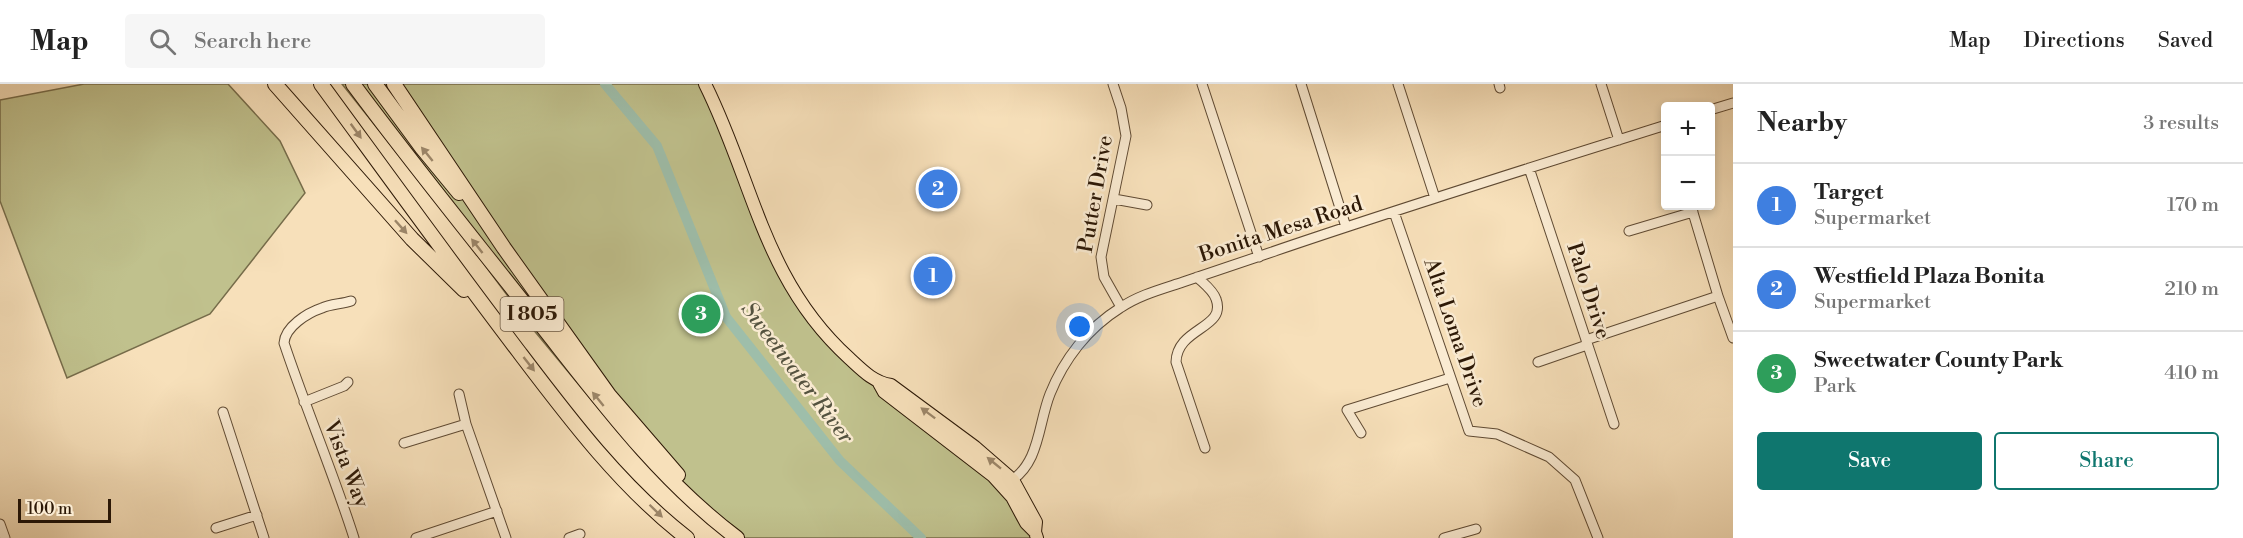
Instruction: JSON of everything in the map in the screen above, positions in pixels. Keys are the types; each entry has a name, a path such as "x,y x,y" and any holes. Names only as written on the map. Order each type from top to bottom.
{"highway":[{"path":"275,84 412,239 493,318"},
{"name":"I 805","path":"321,84 493,318 579,429 636,492 687,538"},
{"name":"I 805","path":"353,84 409,159 624,431 678,488 732,534"},
{"path":"375,84 422,148 504,248"},
{"path":"394,84 504,248 622,411 732,534"}],"main road":[{"path":"705,84 721,115 762,226 782,272 804,308 835,345 879,383 884,392 1007,483 1036,522 1036,535"}],"street":[{"name":"Putter Drive","path":"1113,84 1121,108 1126,136 1103,243 1101,264 1106,282 1119,300 1121,307"},
{"path":"1202,84 1259,257"},
{"path":"1301,84 1346,227"},
{"path":"1398,84 1435,198"},
{"path":"1601,84 1619,140"},
{"path":"1715,108 1733,103"},
{"name":"Bonita Mesa Road","path":"1007,483 1032,457 1050,394 1064,365 1095,326 1121,307 1153,292 1346,227 1661,128"},
{"name":"Palo Drive","path":"1529,168 1614,424"},
{"path":"1114,199 1147,205"},
{"path":"1629,231 1689,210"},
{"path":"1692,210 1733,338"},
{"name":"Alta Loma Drive","path":"1394,212 1469,431 1497,434 1549,457 1575,480 1598,538"},
{"path":"1197,277 1212,292 1217,308 1208,325 1187,336 1182,342 1178,349 1176,362 1205,448"},
{"path":"1538,362 1718,296"},
{"name":"Vista Way","path":"351,302 322,308 292,326 285,334 284,343 304,402 335,478 354,538"},
{"path":"1361,433 1347,410 1450,378"},
{"path":"304,402 344,386 348,382"},
{"path":"459,394 466,424 506,538"},
{"path":"223,412 264,538"},
{"path":"404,443 466,424"},
{"path":"416,538 497,511"},
{"path":"216,528 257,515"},
{"path":"0,524 5,538"},
{"path":"1444,538 1476,529"},
{"path":"569,538 580,534"}],"green space":[{"path":"84,84 228,84 280,141 305,193 210,314 67,378 0,201 0,100"},
{"path":"342,84 705,84 770,246 831,341 988,463 1037,538 737,538 618,432 527,322 461,233"}],"waterway":[{"name":"Sweetwater River","path":"605,84 657,146 726,317 840,461 921,538"}],"place":[{"name":"Westfield Plaza Bonita","path":"938,189"},
{"name":"Target","path":"933,276"},
{"name":"Sweetwater County Park","path":"701,314"}]}
